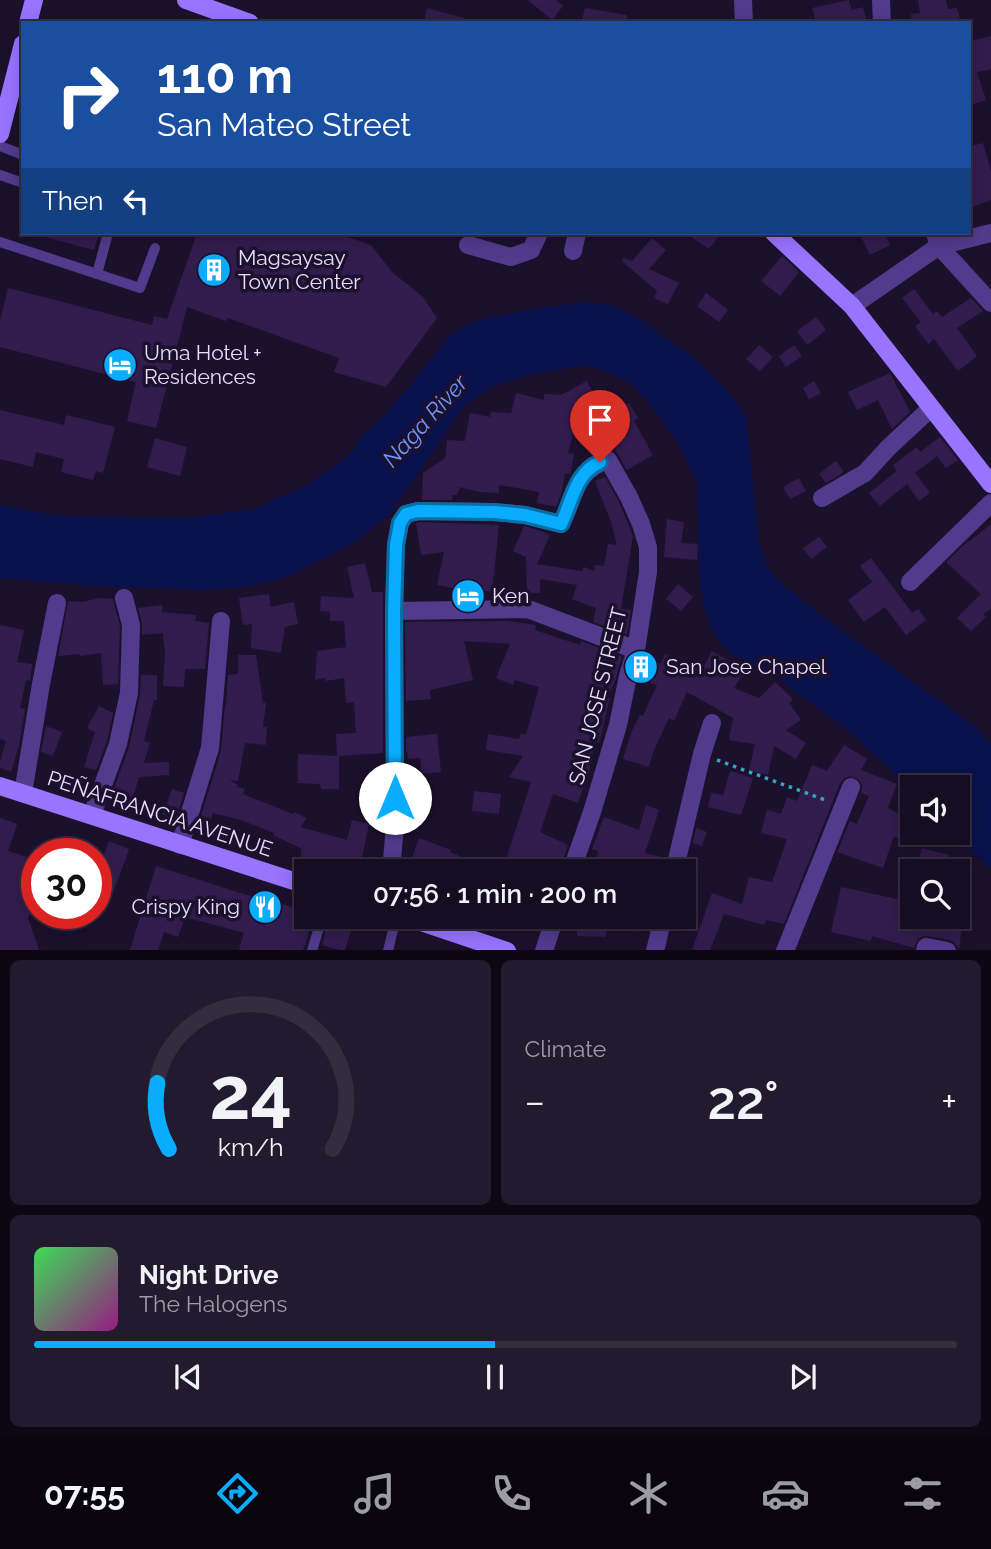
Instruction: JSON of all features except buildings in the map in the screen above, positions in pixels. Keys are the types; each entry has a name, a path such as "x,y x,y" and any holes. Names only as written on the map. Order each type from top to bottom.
{"main road":[{"path":"29,21 34,0"},
{"path":"186,0 244,21"},
{"path":"6,114 21,52"},
{"path":"776,235 852,306 991,484"},
{"name":"PEÑAFRANCIA AVENUE","path":"0,786 294,881"},
{"path":"443,929 507,950"}],"street":[{"path":"743,0 744,21"},
{"path":"881,0 883,21"},
{"path":"852,306 937,239 991,233"},
{"path":"468,246 511,257 531,250 537,235"},
{"path":"573,251 577,235"},
{"path":"937,239 991,303"},
{"path":"822,498 865,472 931,408"},
{"name":"SAN JOSE STREET","path":"394,611 396,545 400,523 406,514 418,511 494,512 525,515 561,524 572,494 585,473 600,462 608,460 641,524 648,547 647,582 636,650 618,725 576,859"},
{"path":"910,582 991,503"},
{"path":"92,815 118,744 130,693 131,625 124,598"},
{"path":"23,793 57,603"},
{"path":"392,859 396,825 394,611 528,609 636,650"},
{"path":"180,845 210,748 221,621"},
{"path":"677,859 712,723"},
{"path":"785,950 850,787"},
{"path":"544,950 551,929"},
{"path":"655,950 660,929"},
{"path":"925,950 926,947 947,950"}],"lane":[{"path":"0,146 21,154"},
{"path":"0,175 21,182"},
{"path":"97,274 107,235"},
{"path":"0,242 140,288 155,248"},
{"path":"312,950 318,929"},
{"path":"388,950 392,929"}],"path":[{"path":"702,754 843,806"}],"water":[{"name":"Naga River","path":"586,302 613,306 641,320 695,359 727,390 746,416 759,540 767,567 784,586 972,724 991,744 991,868 965,845 970,845 970,775 900,775 900,779 856,737 783,682 728,652 713,632 703,605 699,572 697,482 680,446 657,413 633,385 603,370 583,366 529,375 494,386 463,407 387,517 351,545 289,576 248,587 205,590 96,586 0,578 0,505 59,516 135,518 191,518 254,509 307,485 356,448 359,439 384,416 449,337 468,324 540,308"}],"place":[{"name":"Magsaysay Town Center","path":"214,270"},
{"name":"Uma Hotel + Residences","path":"120,365"},
{"name":"Ken","path":"468,596"},
{"name":"San Jose Chapel","path":"641,667"},
{"name":"Crispy King","path":"265,907"}],"route":[{"path":"395,798 394,611 396,545 400,523 406,514 418,511 494,512 525,515 561,524 572,494 585,473 600,462"}]}
